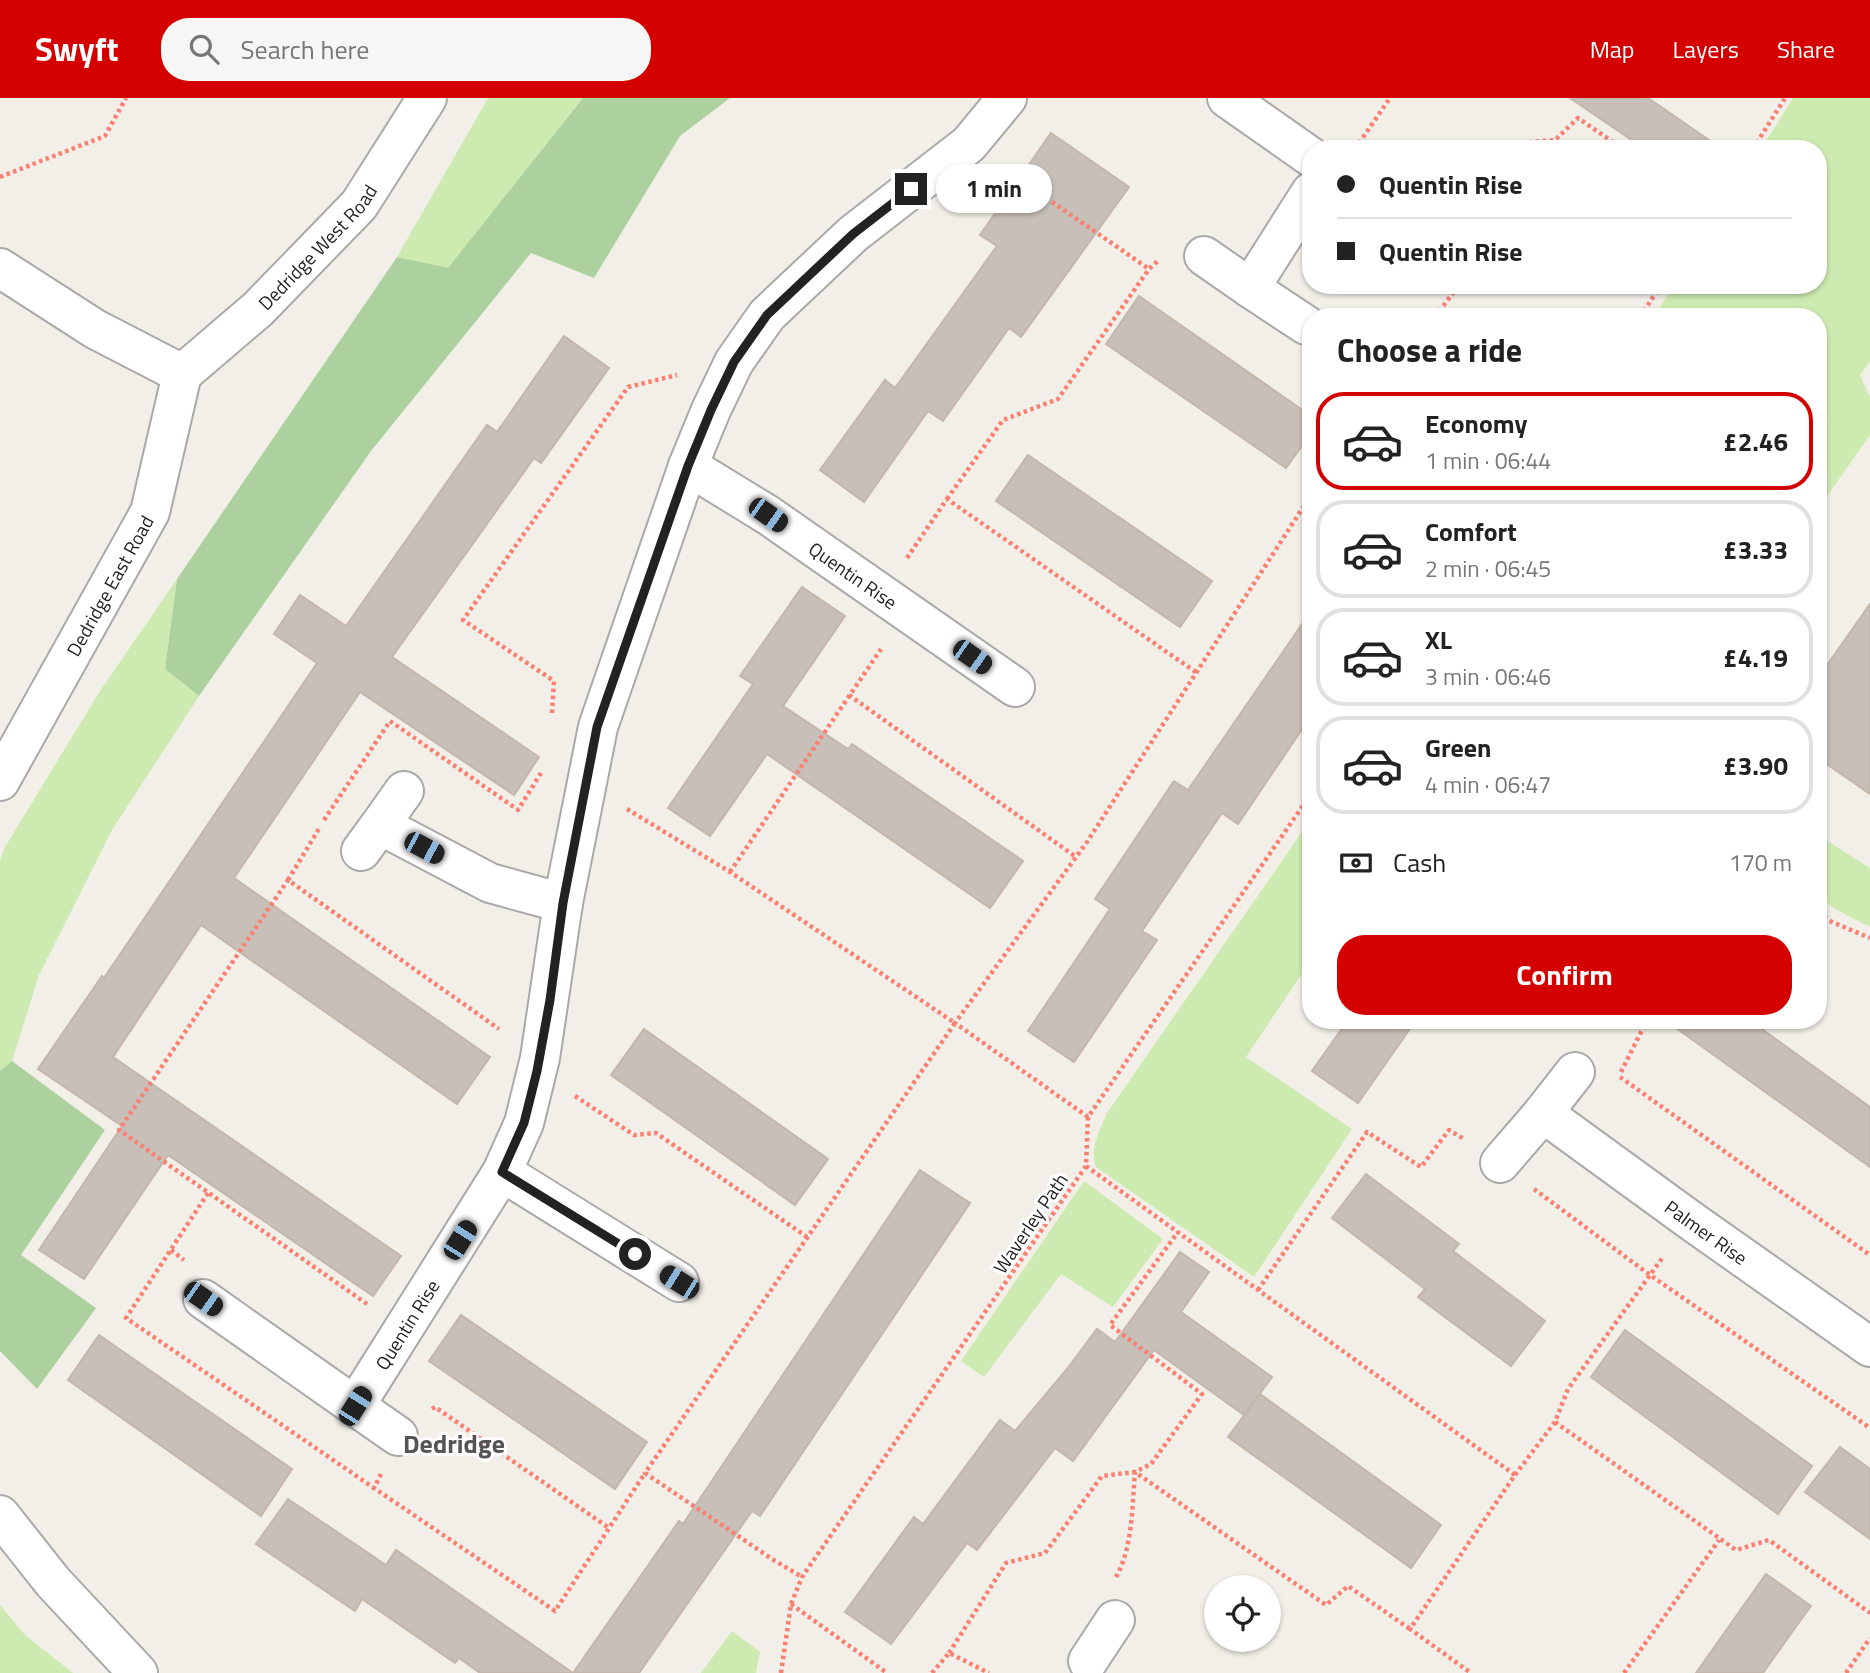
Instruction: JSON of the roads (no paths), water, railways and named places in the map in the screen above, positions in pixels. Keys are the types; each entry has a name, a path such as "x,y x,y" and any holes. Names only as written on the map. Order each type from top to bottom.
{"street":[{"name":"Dedridge West Road","path":"183,374 258,309 359,205 427,98"},
{"name":"Quentin Rise","path":"355,1406 502,1172 524,1123 538,1065 563,903 597,727 688,466 734,362 767,315 853,234 969,144 1007,98"},
{"path":"1227,98 1302,151"},
{"path":"1250,288 1302,206"},
{"path":"1204,256 1302,322"},
{"path":"0,268 95,330 183,374"},
{"name":"Dedridge East Road","path":"0,781 150,512 183,374"},
{"name":"Quentin Rise","path":"688,466 768,515 1015,687"},
{"path":"404,791 370,838 490,883 563,903"},
{"path":"1500,1163 1575,1072"},
{"name":"Palmer Rise","path":"1543,1113 1870,1347"},
{"path":"502,1172 679,1282"},
{"path":"203,1299 398,1436"},
{"path":"0,1515 53,1582 138,1673"},
{"path":"1091,1669 1115,1620"}],"district":[{"name":"Dedridge","path":"454,1443"}]}
